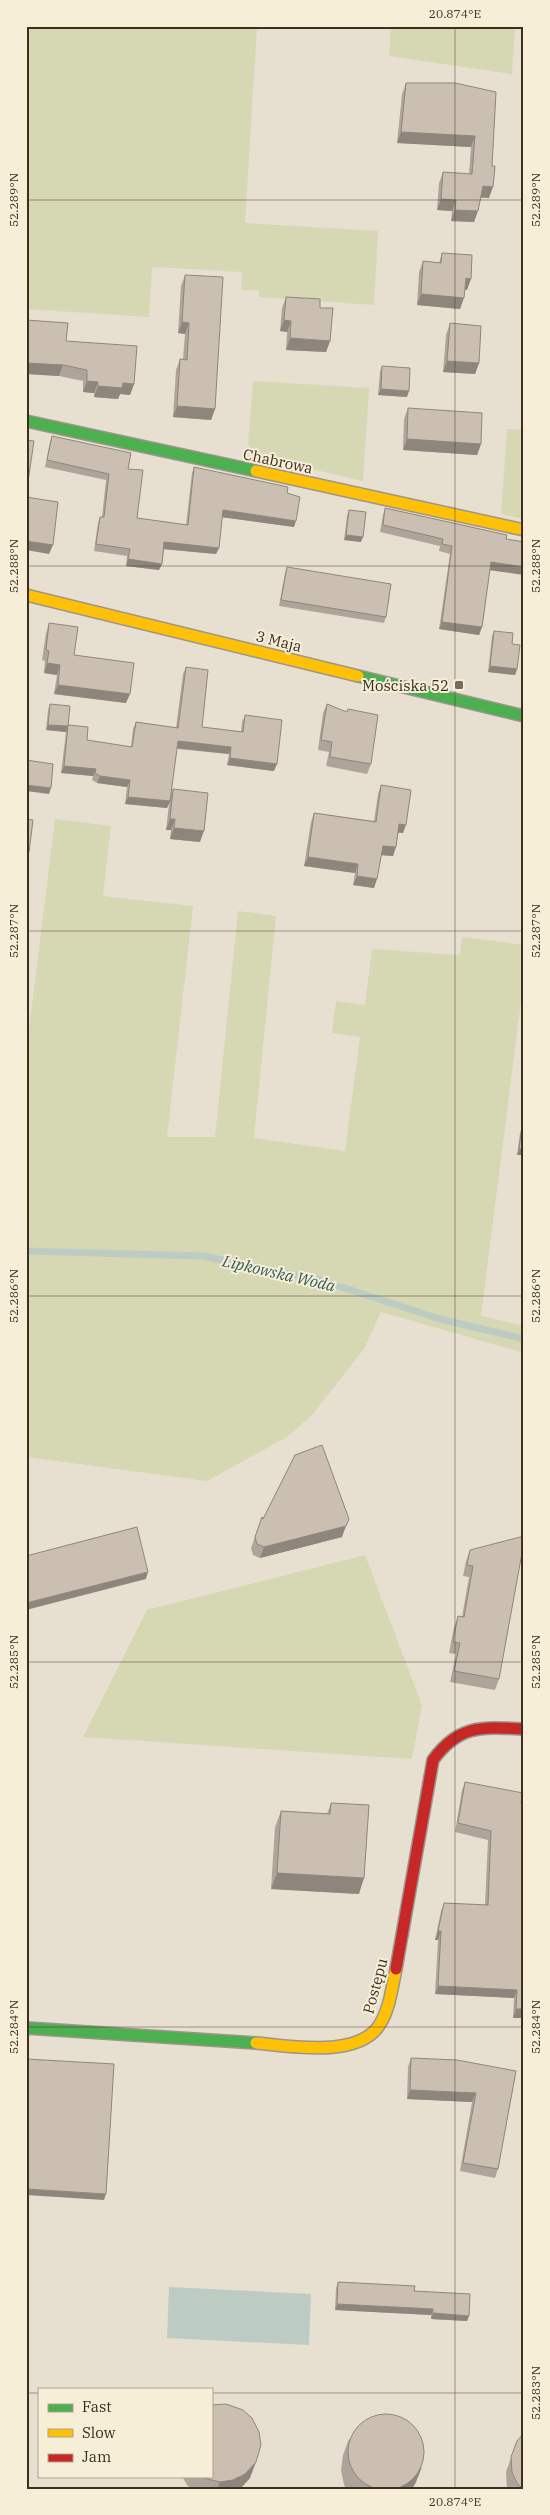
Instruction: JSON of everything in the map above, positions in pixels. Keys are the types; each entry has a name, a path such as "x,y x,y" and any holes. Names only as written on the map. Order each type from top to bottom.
{"street":[{"name":"Chabrowa","path":"26,421 524,530"},
{"name":"3 Maja","path":"26,595 524,716"},
{"name":"Postępu","path":"26,2028 309,2047 342,2046 363,2041 380,2026 391,1995 433,1760 442,1746 462,1731 482,1727 524,1729"}],"green space":[{"path":"26,26 257,26 245,223 378,231 374,305 259,297 259,290 241,290 242,272 152,267 149,317 26,309"},
{"path":"391,26 515,26 512,74 389,56"},
{"path":"253,381 369,388 363,481 255,456 248,444"},
{"path":"507,429 524,430 524,519 501,514"},
{"path":"55,819 111,826 103,896 193,906 167,1137 215,1137 238,911 276,916 254,1138 345,1151 360,1037 332,1033 336,1001 365,1005 372,949 460,955 462,937 524,945 524,978 481,1316 524,1326 524,1353 381,1312 364,1349 312,1415 287,1437 207,1481 26,1457 26,1054"},
{"path":"365,1555 422,1705 412,1759 83,1737 147,1610"}],"shaded area":[{"path":"169,2287 311,2294 309,2345 167,2338"}],"building":[{"path":"406,83 455,83 496,92 492,166 495,166 493,187 483,186 478,211 455,210 456,200 441,199 443,172 472,174 475,136 401,132"},
{"path":"442,253 472,255 471,279 466,278 464,298 421,294 423,261 441,263"},
{"path":"185,275 223,277 215,409 177,406 180,359 187,360 189,323 182,322"},
{"path":"286,297 320,299 320,308 333,308 330,341 290,338 291,321 284,320"},
{"path":"26,320 68,323 66,341 137,346 134,384 123,383 122,388 98,386 98,382 87,381 87,370 63,365 26,363"},
{"path":"450,323 481,326 479,363 447,361"},
{"path":"382,366 410,368 409,391 381,389"},
{"path":"408,408 482,413 481,444 407,439"},
{"path":"52,436 131,453 128,469 143,470 137,518 188,525 194,467 288,487 287,493 300,497 296,521 223,510 219,548 164,542 162,564 128,559 130,549 96,544 100,517 104,517 109,474 47,460"},
{"path":"26,440 34,441 26,495"},
{"path":"26,497 58,502 53,545 26,541"},
{"path":"385,508 507,535 506,539 524,542 524,567 491,562 482,627 442,622 452,546 442,544 443,539 383,525"},
{"path":"349,510 366,512 363,537 346,535"},
{"path":"287,567 391,584 386,617 281,600"},
{"path":"49,623 78,627 74,655 134,663 130,694 58,685 60,665 47,663 49,651 46,650"},
{"path":"494,631 513,633 512,644 520,645 517,669 490,666"},
{"path":"186,667 208,670 202,727 243,732 245,715 282,720 277,764 230,758 231,747 178,741 170,801 128,797 130,780 100,776 95,773 96,769 64,766 68,725 88,727 87,740 132,747 136,722 178,728"},
{"path":"50,704 70,706 68,726 48,725"},
{"path":"327,704 347,712 348,709 378,715 371,764 330,757 332,742 321,740"},
{"path":"26,760 53,764 51,788 26,785"},
{"path":"381,785 411,790 406,825 399,824 396,847 383,846 377,879 357,876 358,864 308,857 314,813 376,822"},
{"path":"173,789 208,793 204,831 174,828 175,819 170,819"},
{"path":"26,819 33,820 29,852 26,852"},
{"path":"522,1127 524,1128 524,1149 519,1149"},
{"path":"322,1445 349,1519 346,1526 264,1547 257,1544 255,1537 262,1517 263,1519 295,1455"},
{"path":"137,1527 148,1572 26,1603 26,1556"},
{"path":"524,1536 499,1679 454,1671 460,1643 453,1642 458,1616 464,1617 473,1566 467,1565 470,1550"},
{"path":"465,1782 523,1793 521,1803 524,1803 524,2009 516,2009 517,1990 438,1986 441,1931 438,1931 444,1903 488,1905 491,1831 458,1823"},
{"path":"331,1803 369,1805 364,1878 277,1873 281,1811 330,1814"},
{"path":"411,2058 457,2060 516,2071 498,2169 463,2163 476,2093 410,2090"},
{"path":"26,2059 114,2064 106,2194 26,2189"},
{"path":"338,2282 415,2286 414,2291 470,2294 469,2316 433,2313 433,2309 337,2304"},
{"path":"226,2404 243,2410 252,2418 259,2432 261,2445 256,2462 245,2474 233,2480 220,2482 203,2478 212,2478 212,2405"},
{"path":"379,2414 393,2414 407,2420 418,2431 424,2445 421,2467 413,2479 393,2490 379,2490 365,2484 354,2473 348,2459 348,2445 354,2431 365,2420"},
{"path":"524,2433 523,2489 517,2483 512,2472 511,2457 517,2441"}],"waterway":[{"name":"Lipkowska Woda","path":"26,1251 203,1256 323,1281 440,1319 524,1339"}],"traffic: fast":[{"path":"26,421 256,471"},
{"path":"358,676 524,716"},
{"path":"26,2028 256,2043"}],"traffic: slow":[{"path":"256,471 524,530"},
{"path":"26,595 358,676"},
{"path":"256,2043 323,2048 357,2042 370,2035 380,2024 386,2011 396,1969"}],"traffic: jam":[{"path":"396,1969 433,1760 452,1740 473,1730 484,1728 524,1729"}],"place":[{"name":"Mościska 52","path":"459,685"}]}
